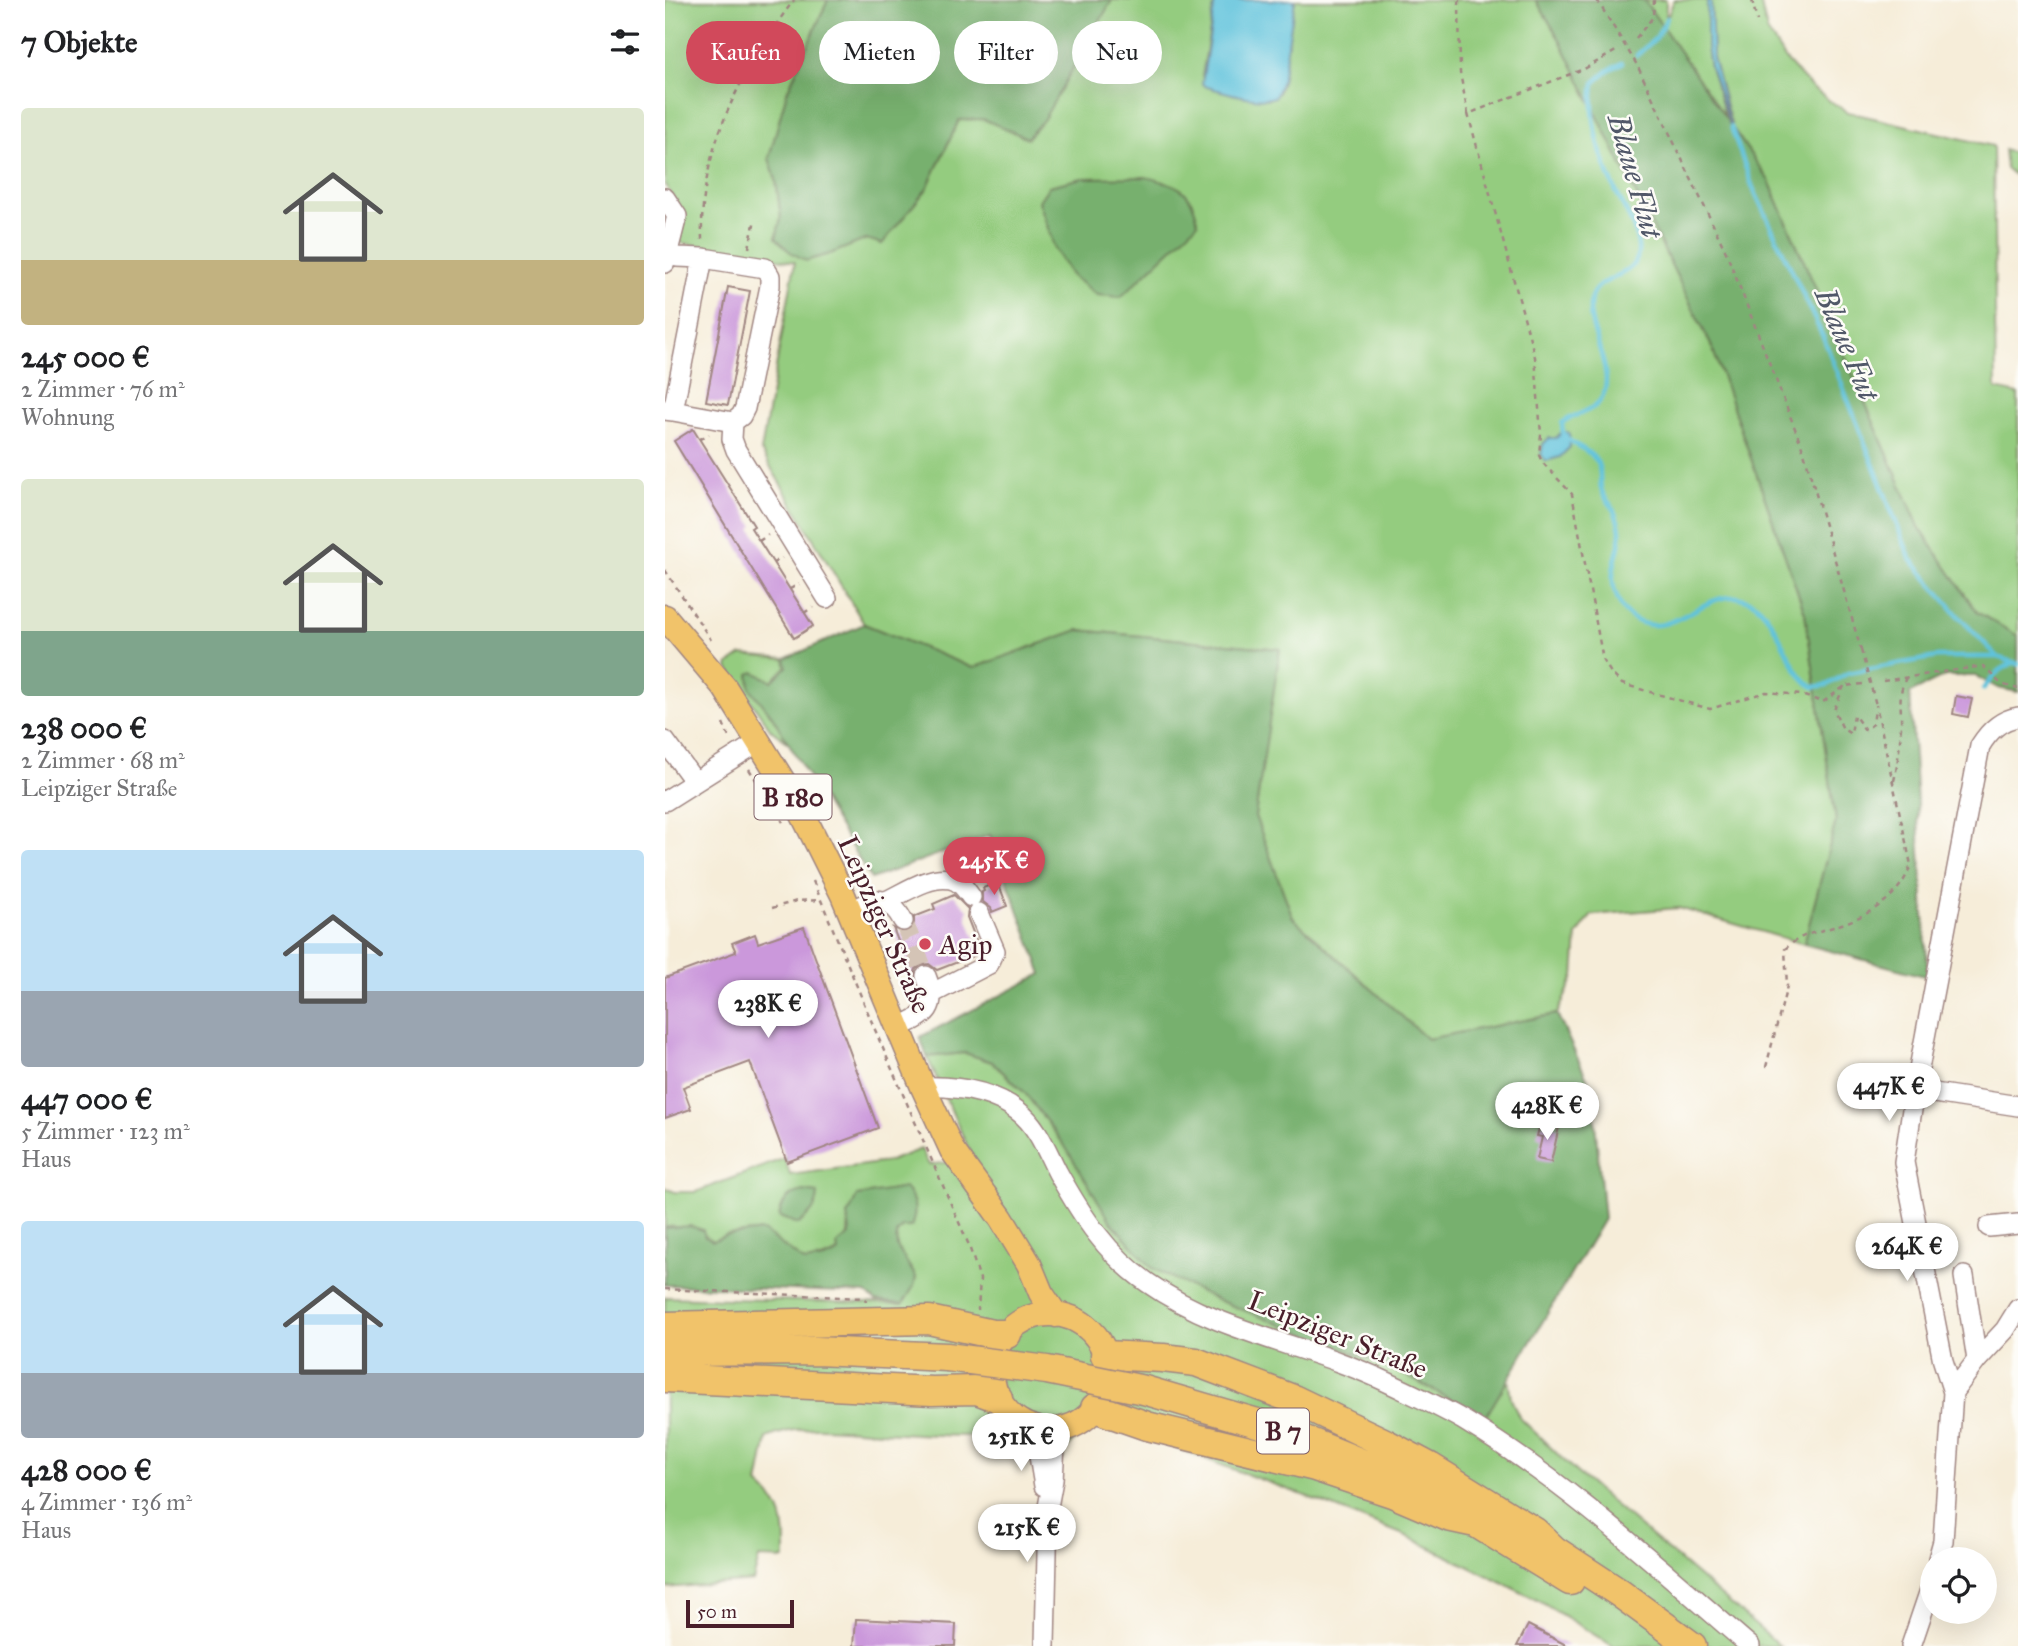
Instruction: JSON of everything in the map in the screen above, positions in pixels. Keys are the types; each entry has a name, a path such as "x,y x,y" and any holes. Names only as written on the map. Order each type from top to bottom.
{"highway":[{"path":"665,1326 929,1320 953,1323 992,1334 1015,1327"},
{"name":"B 7","path":"665,1352 816,1351 947,1357 1059,1372 1144,1390 1278,1429 1418,1486 1441,1492 1554,1550 1629,1599 1692,1646"},
{"path":"1105,1355 1196,1362 1293,1399 1430,1467 1535,1532 1554,1550"},
{"path":"665,1378 932,1391 977,1390 994,1405"},
{"path":"1095,1408 1147,1426 1315,1467 1392,1493 1448,1517 1471,1522"},
{"name":"B 7","path":"1418,1486 1471,1522 1560,1574 1662,1646"}],"main road":[{"name":"Leipziger Straße","path":"665,617 725,688 750,748 799,807 851,913 952,1150 1001,1218 1029,1264 1041,1293 1056,1315"},
{"name":"Leipziger Straße","path":"1014,1242 1025,1293 1015,1327"},
{"path":"994,1405 1010,1414 1022,1431 1063,1429 1081,1421 1095,1408 1101,1399 1107,1377 1105,1355 1100,1343 1081,1324 1056,1315 1045,1315 1015,1327"},
{"name":"B 180","path":"994,1405 994,1358 1015,1327"}],"street":[{"path":"665,198 677,216 666,256 703,258 765,268 770,276 771,286 745,408 741,416 733,422 669,411 703,258"},
{"path":"733,422 732,439 736,450 827,598"},
{"path":"1941,1547 1953,1392 1943,1361 1904,1163 1915,1090 1980,746 1995,727 2008,718 2018,717"},
{"path":"665,741 695,782"},
{"path":"665,801 750,748"},
{"path":"851,913 867,901 885,901 927,881 950,878 961,884 975,905 995,951 989,964 929,984 929,1007 921,1018 899,1027"},
{"path":"885,901 896,908 903,921"},
{"name":"Leipziger Straße","path":"923,1087 953,1086 1005,1103 1019,1112 1031,1124 1089,1223 1109,1250 1149,1284 1177,1301 1215,1318 1384,1380 1462,1420 1570,1494 1750,1646"},
{"path":"1915,1090 2014,1108"},
{"path":"1989,1227 2018,1224"},
{"path":"1964,1276 1977,1360"},
{"path":"1953,1392 1977,1360 2005,1330 2018,1309"},
{"path":"1045,1646 1048,1507 1055,1444 1063,1429"},
{"path":"1022,1431 1037,1444 1048,1507"},
{"path":"1911,1646 1920,1619"}],"path":[{"path":"703,258 703,213 712,148 730,104 767,36 794,0"},
{"path":"1459,0 1459,73 1535,357 1541,434 1539,455 1542,462 1572,494 1604,660 1611,673 1622,684 1710,709 1766,692 1801,695 1823,702 1845,686 1863,684"},
{"path":"1597,0 1637,65 1726,252 1803,449 1876,705 1911,865 1905,882 1889,901 1833,927 1799,936 1785,949 1787,986 1766,1067"},
{"path":"1636,38 1653,17 1654,0"},
{"path":"1752,0 1757,20"},
{"path":"1468,114 1586,68 1616,51"},
{"path":"745,265 755,219"},
{"path":"665,570 717,648"},
{"path":"1883,681 1983,666 2001,684 2018,689"},
{"path":"1893,785 1899,759 1900,696 1906,678"},
{"path":"1845,686 1834,710 1843,729 1851,734 1854,715 1865,730 1873,724 1876,705"},
{"path":"720,716 728,737 750,748 784,823"},
{"path":"811,878 968,1243 980,1279 975,1330"},
{"path":"772,908 797,901 821,900"},
{"path":"665,1289 863,1298 890,1320"},
{"path":"994,1405 1001,1425 1022,1431"}],"green space":[{"path":"665,0 828,0 805,52 805,21 686,21 686,84 791,84 769,158 776,180 781,218 776,238 830,254 867,239 926,190 959,120 983,118 1028,138 1072,66 1072,84 1162,84 1162,21 1099,21 1112,0 1215,0 1202,76 1232,94 1269,99 1278,93 1282,81 1295,0 1536,0 1560,40 1712,347 1805,613 1836,821 1804,944 1679,908 1592,915 1577,935 1574,977 1557,1014 1427,1039 1293,918 1255,816 1279,649 1079,630 973,668 864,624 761,451 795,262 676,242 683,212 665,185","holes":["1039,201 1097,295 1071,275 1055,249"]},
{"path":"828,0 1112,0 1100,21 1072,21 1072,70 1044,119 1027,138 983,119 959,120 926,190 882,244 867,239 806,261 789,251 776,238 781,218 776,180 769,158 791,84 805,84 805,52"},
{"path":"1536,0 1644,0 1769,181 1919,527 1977,612 2018,636 2018,692 1998,688 1976,676 1945,676 1910,693 1928,977 1804,944 1836,821 1805,613 1712,347 1560,40"},
{"path":"1644,0 1666,0 1666,20 1674,0 1707,0 1710,67 1726,118"},
{"path":"1711,0 1760,0 1767,31 1786,60 1810,86 1848,112 1993,146 1996,389 2018,394 2018,636 1977,612 1919,527 1769,181 1732,127 1713,58"},
{"path":"2004,150 2018,154 2018,178 2006,168"},
{"path":"1146,177 1182,190 1192,202 1198,223 1121,297 1097,295 1071,275 1055,249 1039,201 1049,186 1082,178"},
{"path":"864,624 973,668 1078,630 1280,649 1255,816 1293,918 1427,1039 1557,1014 1592,1089 1604,1219 1485,1418 1390,1367 1215,1299 1152,1268 1111,1222 1063,1143 1025,1093 992,1062 965,1053 927,1057 920,1037 1042,974 990,835 871,879 772,716 750,688 749,674 754,672 772,681 787,667 785,659"},
{"path":"742,655 785,659 787,666 772,681 772,716 788,743 771,730 728,668 729,664"},
{"path":"965,1053 992,1062 1025,1093 1063,1143 1215,1299 1390,1367 1484,1418 1508,1379 1511,1399 1519,1417 1575,1471 1780,1646 1613,1646 1539,1601 1409,1537 1132,1432 1094,1426 1071,1443 1062,1460 1015,1455 996,1436 809,1428 767,1438 758,1484 774,1501 782,1517 785,1559 759,1558 753,1581 665,1588 665,1297 903,1304 916,1277 897,1247 896,1234 902,1227 848,1215 848,1237 840,1250 805,1262 763,1231 726,1235 713,1241 673,1226 665,1228 665,1188 675,1192 696,1192 785,1158 790,1175 887,1162 921,1149 929,1165 973,1158 927,1057"},
{"path":"905,1188 913,1202 914,1216 911,1227 902,1227 896,1234 897,1247 916,1277 914,1286 903,1304 876,1301 866,1293 665,1285 665,1228 690,1226 703,1230 705,1237 713,1241 726,1235 763,1231 805,1262 824,1259 838,1253 837,1244 850,1235 848,1215 857,1196"},
{"path":"803,1191 818,1193 815,1207 809,1214 799,1224 779,1217 786,1200"}],"water":[{"path":"1215,0 1295,0 1282,81 1275,97 1260,99 1241,96 1202,84"},
{"path":"1707,0 1711,0 1713,58 1732,131 1710,67"},
{"path":"1563,431 1569,433 1570,447 1560,457 1546,461 1541,455 1543,444"}],"building":[{"path":"728,287 750,291 728,405 706,401"},
{"path":"693,429 813,626 794,638 674,441"},
{"path":"1956,696 1972,699 1968,717 1953,714"},
{"path":"998,882 1007,906 992,912 982,901 982,892 983,888"},
{"path":"954,895 968,909 967,917 981,953 937,970 929,964 921,965 916,969 913,980 893,928 903,933 909,932 914,926 914,917 935,909 933,904"},
{"path":"804,927 878,1128 787,1162 750,1062 683,1087 691,1109 665,1118 665,978 736,952 732,943 755,934 758,943"},
{"path":"1540,1124 1559,1127 1551,1162 1537,1159 1542,1137 1537,1136"},
{"path":"856,1619 956,1624 955,1646 854,1646"},
{"path":"1528,1625 1568,1646 1517,1646"}],"waterway":[{"name":"Blaue Flut","path":"1637,55 1656,38 1667,18"},
{"name":"Blaue Flut","path":"1622,63 1594,83 1593,109 1604,162 1635,230 1637,257 1626,271 1601,284 1591,298 1592,323 1606,378 1605,391 1595,406 1562,423 1563,435 1596,460 1603,493 1618,521 1620,538 1613,579 1622,608 1632,618 1645,624 1657,625 1682,617 1718,599 1733,597 1752,602 1770,620 1798,671 1805,681 1814,687 1827,685 1848,673 1937,657 1998,657"},
{"name":"Blaue Fut","path":"1731,127 1753,188 1824,339 1910,558 1960,618 1998,657 2018,664"},
{"path":"1983,689 1999,671 2014,662"}],"tunnel":[{"path":"903,921 926,976"}],"place":[{"name":"Agip","path":"925,944"}]}
